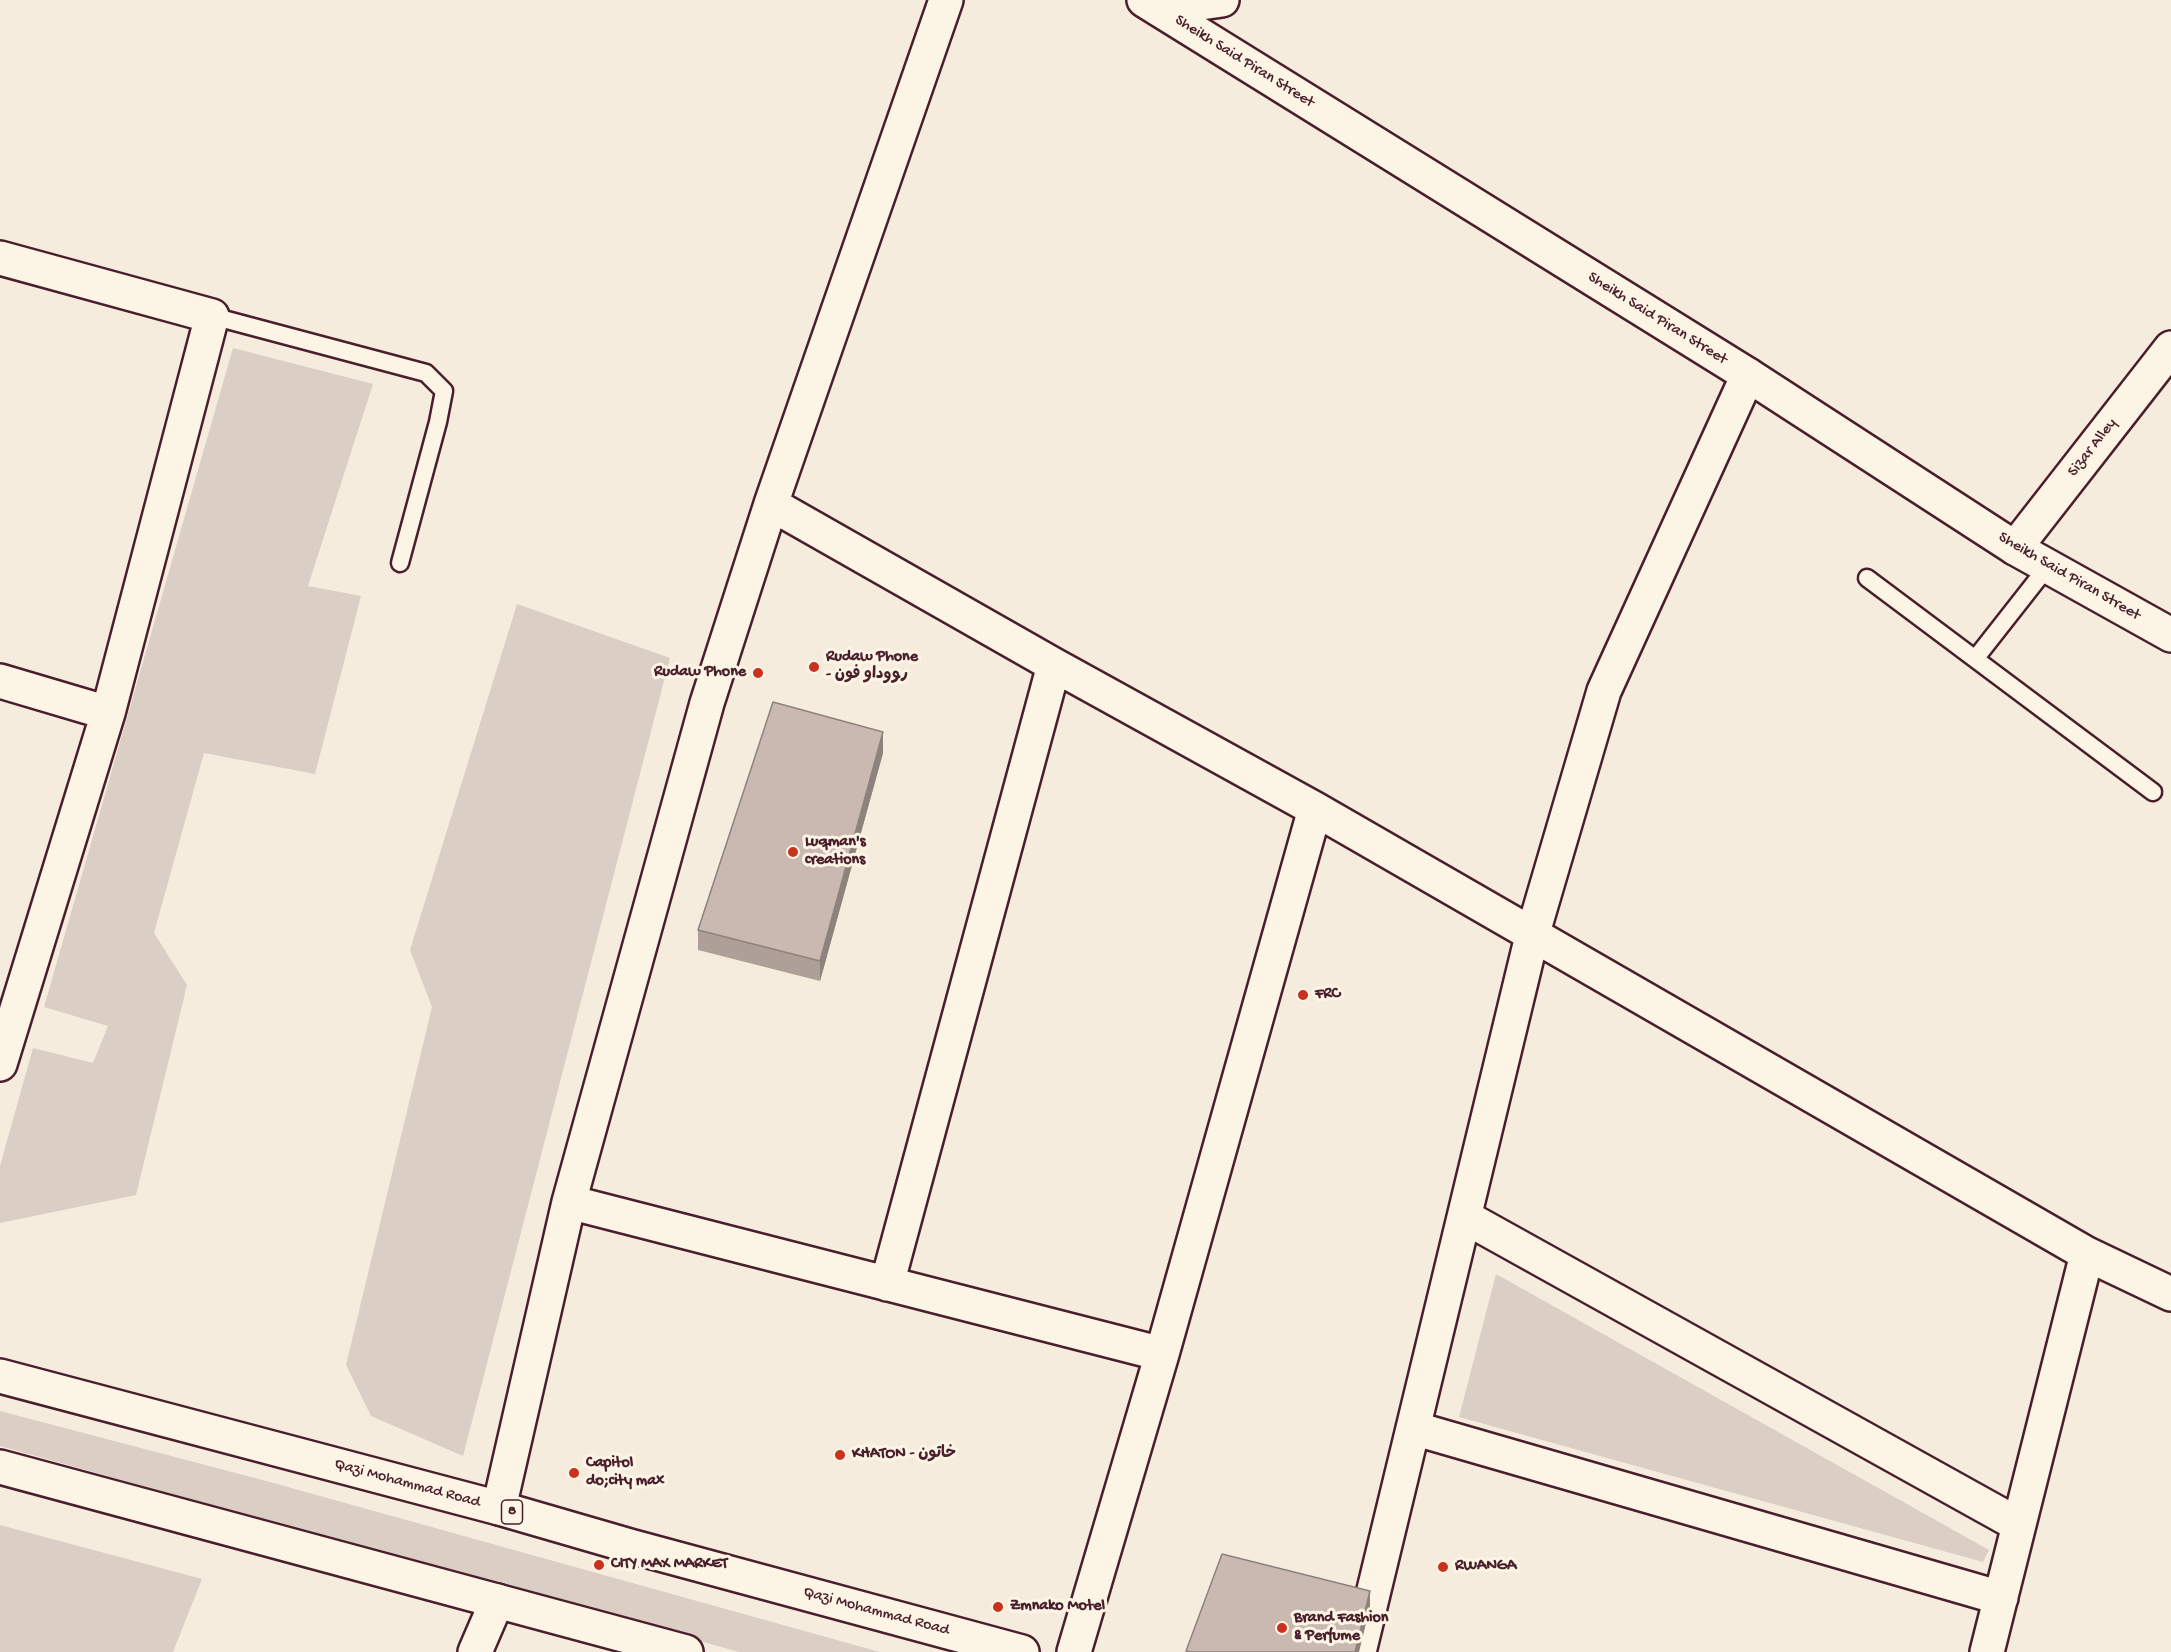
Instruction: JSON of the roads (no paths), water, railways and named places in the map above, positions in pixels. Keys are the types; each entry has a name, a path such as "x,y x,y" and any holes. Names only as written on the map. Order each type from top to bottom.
{"street":[{"path":"499,1508 569,1202 707,704 771,504 946,0"},
{"path":"1151,4 1222,0"},
{"name":"Sheikh Said Piran Street","path":"1151,4 1748,375 2015,548 2171,635"},
{"path":"0,258 212,316 108,712 12,980 0,1064"},
{"name":"Sizar Alley","path":"2015,548 2171,348"},
{"path":"1359,1652 1533,936 1604,692 1748,375"},
{"path":"771,504 1054,665 1315,809 2087,1254 2171,1294"},
{"path":"887,1284 1054,665"},
{"path":"0,681 108,712"},
{"path":"1074,1652 1162,1354 1315,809"},
{"path":"569,1202 1162,1354"},
{"path":"1465,1217 2019,1525"},
{"path":"1987,1652 2087,1254"},
{"name":"Qazi Mohammad Road","path":"0,1376 499,1508 630,1546 1022,1652"},
{"path":"1413,1428 2001,1598"},
{"path":"0,1467 686,1652"},
{"path":"475,1652 497,1601"}],"lane":[{"path":"212,316 426,373 444,390 438,422 400,563"},
{"path":"1976,659 2048,566"},
{"path":"1867,578 2153,792"}],"place":[{"name":"Rudaw Phone - رووداو فون","path":"814,667"},
{"name":"Rudaw Phone","path":"758,673"},
{"name":"Luqman's creations","path":"793,852"},
{"name":"FRC","path":"1303,995"},
{"name":"KHATON - خاتون","path":"840,1455"},
{"name":"Capitol do;city max","path":"574,1473"},
{"name":"CITY MAX MARKET","path":"599,1565"},
{"name":"RWANGA","path":"1443,1567"},
{"name":"Zmnako Motel","path":"998,1607"},
{"name":"Brand Fashion & Perfume","path":"1282,1628"}]}
